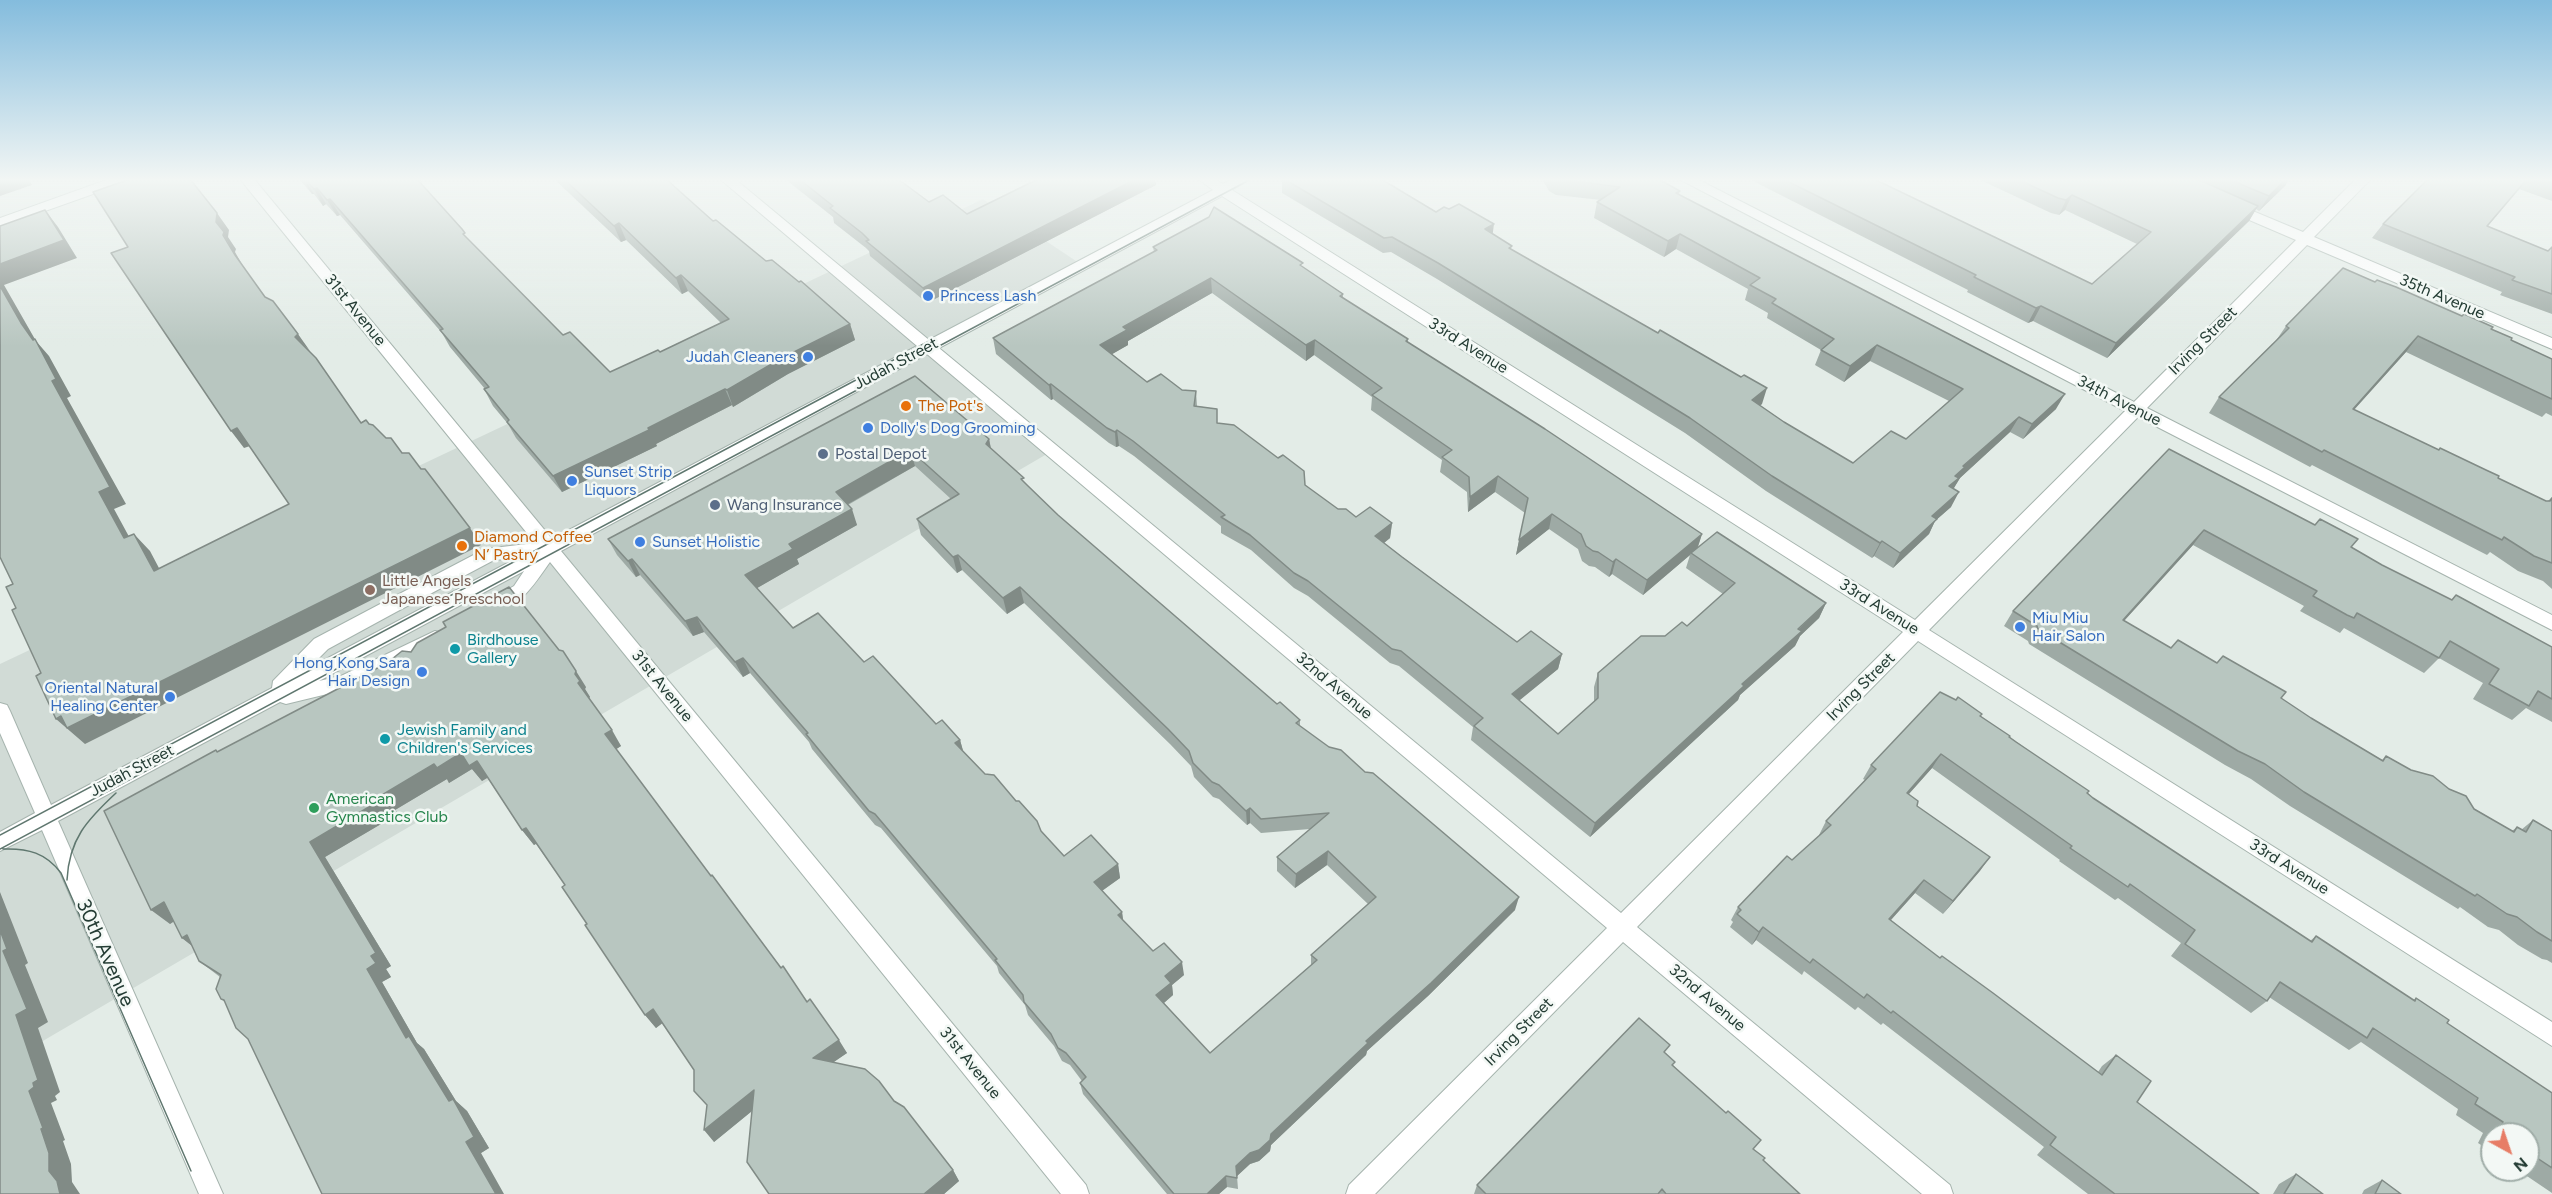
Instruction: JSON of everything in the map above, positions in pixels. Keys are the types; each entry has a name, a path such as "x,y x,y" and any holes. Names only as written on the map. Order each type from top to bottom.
{"street":[{"name":"31st Avenue","path":"292,235 1077,1194"},
{"name":"32nd Avenue","path":"794,235 1941,1194"},
{"name":"Judah Street","path":"0,842 1138,235"},
{"name":"33rd Avenue","path":"1292,235 2552,1035"},
{"name":"34th Avenue","path":"1794,235 2552,623"},
{"name":"35th Avenue","path":"2297,235 2552,344"},
{"name":"Irving Street","path":"1358,1194 2308,235"},
{"name":"Judah Street","path":"481,613 520,591 549,549"},
{"name":"Judah Street","path":"264,701 345,683 451,629"},
{"name":"30th Avenue","path":"0,711 211,1194"}],"shaded area":[{"path":"907,235 1037,235 1082,265 928,347 1052,451 0,1066 0,664"}],"building":[{"path":"0,235 61,235 64,240 0,264"},
{"path":"120,235 223,235 265,297 273,301 298,334 295,337 316,358 361,423 366,420 386,438 391,438 402,453 409,453 421,469 425,469 470,528 67,728 61,716 56,719 36,676 41,673 12,610 16,608 6,587 13,584 0,557 0,286 21,323 33,340 35,339 56,379 52,381 110,487 99,492 124,538 134,534 154,571 289,504 237,428 231,431 111,253 128,247"},
{"path":"361,235 464,235 563,335 570,332 610,372 658,350 660,352 729,319 681,275 676,278 631,235 734,235 766,261 772,260 799,282 801,281 850,324 782,358 727,390 648,428 649,430 553,476 507,422 509,420 484,389 489,387 440,330 443,329"},
{"path":"864,235 1027,235 923,288 866,241 869,240"},
{"path":"1176,235 1258,235 1303,263 1300,265 1343,294 1340,296 1408,339 1406,341 1545,429 1702,534 1647,580 1616,559 1613,562 1593,551 1586,546 1581,534 1552,514 1519,540 1528,498 1498,476 1470,497 1469,477 1442,457 1452,450 1372,395 1382,388 1315,340 1306,345 1211,278 1123,327 1127,330 1100,345 1147,382 1161,374 1182,390 1196,391 1194,406 1217,409 1217,423 1234,425 1278,458 1283,455 1304,471 1305,485 1338,509 1346,509 1356,517 1370,507 1392,523 1375,536 1402,557 1517,642 1531,631 1562,654 1512,694 1558,734 1598,698 1598,673 1641,636 1665,636 1682,622 1687,626 1735,583 1691,553 1717,532 1826,603 1798,629 1802,631 1742,684 1744,686 1595,823 1474,726 1483,718 1401,651 1392,649 1308,581 1294,573 1250,535 1221,517 1225,515 1133,441 1117,430 1115,432 1107,428 1051,384 1049,385 993,338 1157,250 1153,247"},
{"path":"1378,235 1494,235 1512,246 1509,248 1658,333 1660,330 1741,377 1744,375 1767,388 1752,400 1853,463 1891,431 1906,439 1963,389 1877,345 1850,366 1821,350 1834,339 1772,303 1776,299 1750,285 1760,278 1681,235 1757,235 2065,394 2032,424 2019,417 1963,466 1965,467 1955,476 1959,478 1949,486 1959,492 1932,516 1937,519 1900,553 1772,476 1690,418 1438,263 1392,237 1384,238"},
{"path":"1657,235 1679,235 1668,241"},
{"path":"1895,235 1990,235 2092,284 2148,235 2228,235 2116,343 2041,306 2036,308 1974,277 1976,275"},
{"path":"2410,235 2508,235 2548,251 2552,247 2552,294 2512,280 2515,277"},
{"path":"2343,268 2375,282 2377,280 2396,287 2462,316 2464,314 2552,359 2552,399 2418,336 2353,409 2499,476 2498,478 2546,501 2552,498 2552,563 2534,556 2504,537 2502,540 2324,450 2322,452 2219,397 2289,328 2286,326"},
{"path":"915,376 989,439 986,444 1024,478 1021,479 1058,515 1277,704 1280,702 1300,720 1296,723 1329,747 1341,750 1365,772 1373,773 1519,897 1431,983 1366,1041 1368,1043 1271,1134 1270,1140 1259,1150 1250,1153 1236,1166 1237,1178 1226,1176 1207,1194 1174,1194 1080,1083 1086,1077 1066,1053 1058,1048 1051,1034 1024,1002 1023,995 995,960 997,959 875,814 869,811 806,734 808,733 743,658 735,662 697,617 685,621 632,559 628,561 608,539","holes":["910,450 959,494 917,519 953,557 958,555 1003,598 1020,587 1168,729 1189,751 1193,763 1212,782 1219,785 1246,811 1250,808 1261,819 1329,813 1277,857 1296,874 1328,851 1376,897 1311,955 1317,960 1210,1053 1156,995 1171,983 1165,976 1182,962 1164,943 1153,951 1118,915 1122,912 1094,882 1118,864 1091,835 1064,856 1041,831 1037,821 994,775 985,774 955,743 960,740 942,720 936,724 873,656 864,662 818,613 793,628 745,575 793,549 789,544 852,509 836,492"]},
{"path":"2169,449 2315,525 2320,519 2358,539 2351,547 2382,565 2452,600 2456,595 2552,647 2552,699 2538,691 2529,706 2489,684 2499,669 2450,641 2439,658 2357,613 2354,618 2347,615 2313,596 2317,591 2204,530 2123,620 2171,648 2178,640 2217,663 2223,656 2286,692 2281,698 2311,718 2383,761 2386,756 2411,770 2433,776 2449,789 2466,796 2474,809 2514,832 2517,827 2526,832 2533,820 2552,831 2552,941 2517,917 2507,914 2477,894 2475,896 2304,792 2265,764 2238,751 2038,629 2037,626 2013,611"},
{"path":"509,587 559,650 563,651 576,671 575,674 580,681 578,683 612,730 605,734 781,968 783,966 807,1002 810,999 839,1040 813,1058 865,1069 879,1081 894,1101 904,1107 953,1170 924,1194 769,1194 747,1162 754,1090 704,1130 707,1105 694,1091 694,1070 653,1009 645,1015 585,925 587,924 562,887 565,885 526,828 522,830 477,761 469,766 461,753 437,768 434,764 382,795 384,798 310,842 376,953 371,956 376,963 367,969 406,1038 409,1036 449,1101 453,1099 474,1137 466,1142 496,1194 322,1194 248,1039 236,1028 224,1000 221,999 216,989 221,975 199,961 187,935 182,938 164,902 151,910 104,811 216,750 217,752 387,663 402,651 411,652 417,643 446,627 443,622"},
{"path":"1940,692 1956,700 1958,697 2009,737 2089,791 2087,793 2093,798 2312,942 2316,936 2415,1001 2416,998 2449,1020 2447,1023 2552,1093 2552,1168 2540,1160 2540,1122 2503,1122 2475,1104 2478,1098 2373,1028 2367,1038 2280,982 2267,1001 2185,944 2195,930 2130,884 2128,887 2070,848 2072,846 1941,754 1907,793 1918,801 1917,806 1990,857 1953,901 1924,880 1889,919 2102,1075 2116,1055 2151,1081 2137,1102 2259,1194 2115,1194 2050,1145 2056,1137 1893,1011 1891,1013 1867,994 1864,998 1813,959 1810,963 1763,927 1759,932 1737,914 1741,910 1738,907 1787,856 1792,860 1831,825 1826,821 1876,769 1871,765"},
{"path":"0,930 7,949 3,951 27,1009 16,1015 38,1080 33,1083 34,1087 29,1091 43,1128 41,1129 49,1153 49,1171 57,1181 60,1194 0,1194"},
{"path":"1639,1018 1670,1045 1664,1052 1675,1062 1672,1065 1726,1113 1728,1111 1761,1140 1753,1149 1800,1194 1666,1194 1662,1189 1658,1194 1486,1194 1477,1185"},
{"path":"2296,1174 2323,1194 2284,1194"},
{"path":"2382,1180 2401,1194 2375,1194"}],"tram line":[{"path":"0,849 1147,235"},
{"path":"0,835 933,339"},
{"path":"67,880 71,853 81,831 96,812 116,793"},
{"path":"3,849 36,853 43,856 61,873 191,1171"}],"place":[{"name":"Princess Lash","path":"928,296"},
{"name":"Judah Cleaners","path":"808,357"},
{"name":"The Pot's","path":"906,406"},
{"name":"Dolly's Dog Grooming","path":"868,428"},
{"name":"Postal Depot","path":"823,454"},
{"name":"Sunset Strip Liquors","path":"572,481"},
{"name":"Wang Insurance","path":"715,505"},
{"name":"Sunset Holistic","path":"640,542"},
{"name":"Diamond Coffee N’ Pastry","path":"462,546"},
{"name":"Little Angels Japanese Preschool","path":"370,590"},
{"name":"Miu Miu Hair Salon","path":"2020,627"},
{"name":"Birdhouse Gallery","path":"455,649"},
{"name":"Hong Kong Sara Hair Design","path":"422,672"},
{"name":"Oriental Natural Healing Center","path":"170,697"},
{"name":"Jewish Family and Children's Services","path":"385,739"},
{"name":"American Gymnastics Club","path":"314,808"}]}
